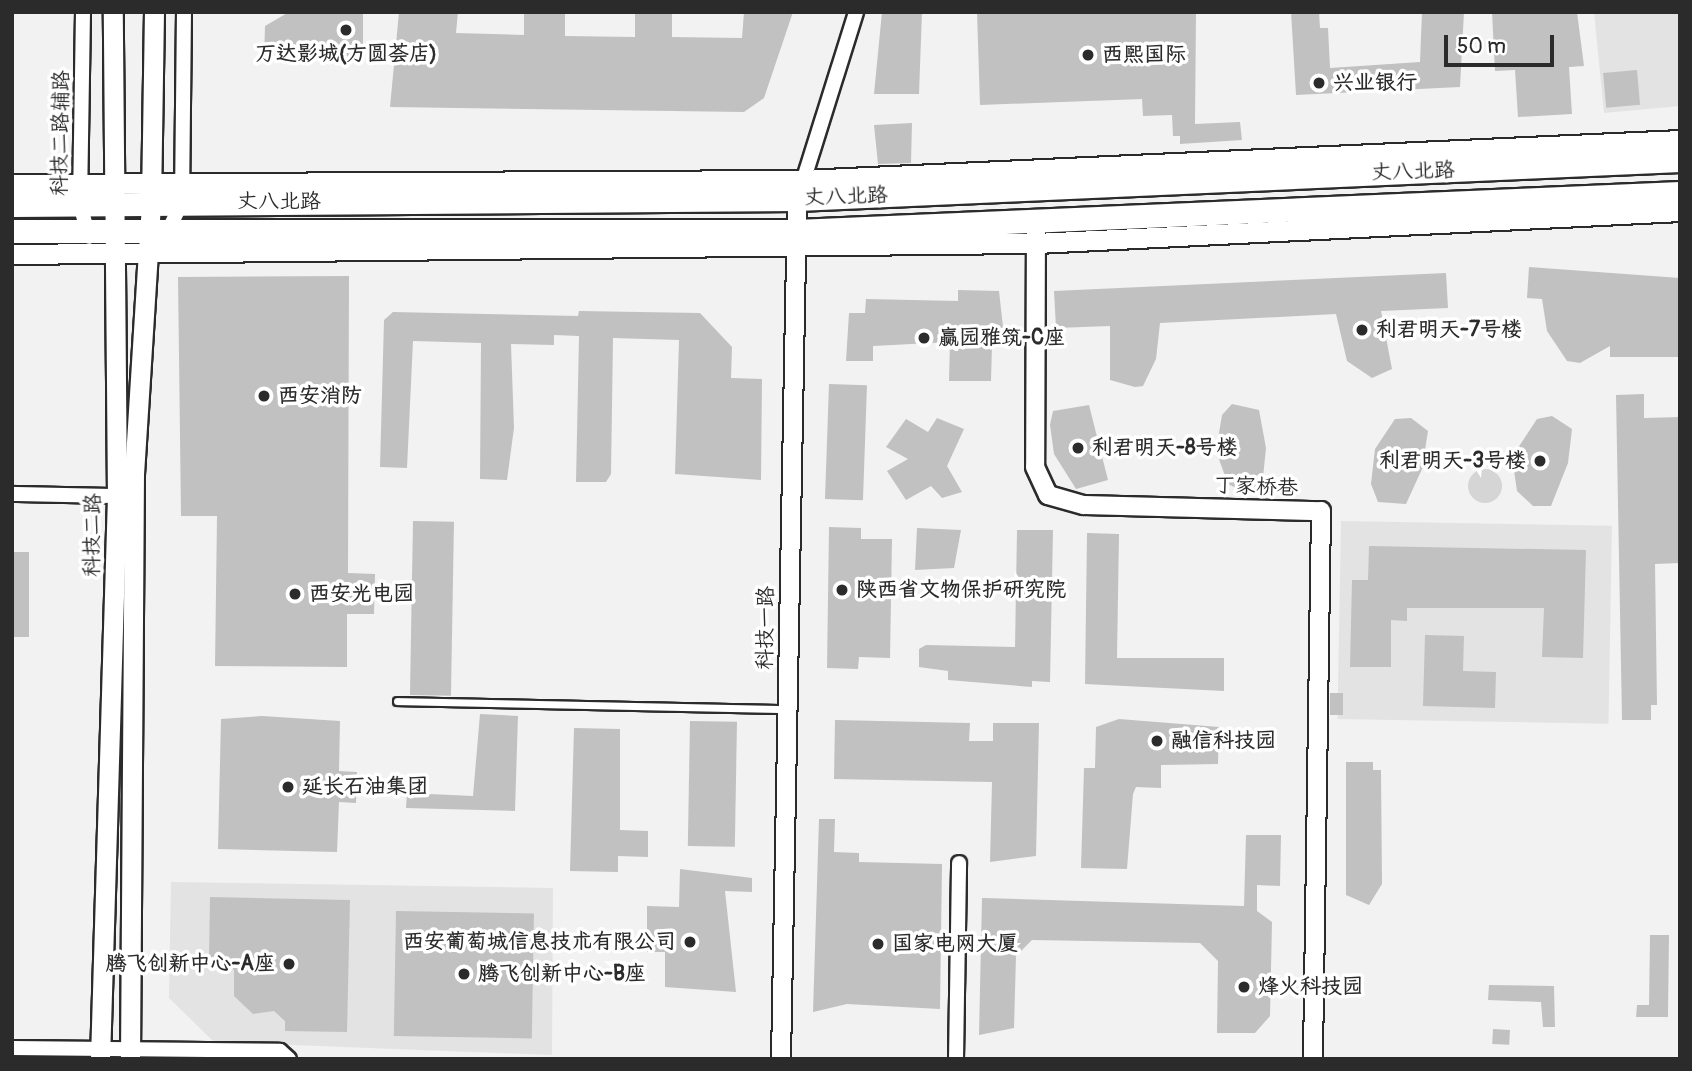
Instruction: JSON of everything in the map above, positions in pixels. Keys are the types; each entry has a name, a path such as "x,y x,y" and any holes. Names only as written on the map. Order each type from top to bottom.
{"main road":[{"name":"科技二路","path":"100,1054 117,496 116,230 110,194 113,12"},
{"name":"科技二路","path":"130,1054 134,474 155,239 152,192 154,12"},
{"path":"800,190 1680,140"},
{"name":"丈八北路","path":"12,205 80,194 152,192 800,190 1680,160"},
{"path":"12,184 80,194"},
{"name":"丈八北路","path":"12,231 116,230 155,239 796,240 1036,232 1680,193"},
{"path":"1036,232 1680,211"},
{"path":"12,254 116,254 155,239"}],"street":[{"name":"科技二路辅路","path":"83,12 80,194 89,230 90,254"},
{"path":"155,239 182,192 184,12"},
{"path":"800,190 856,12"},
{"name":"科技一路","path":"781,1059 796,240 800,190"},
{"name":"丁家桥巷","path":"1036,232 1035,467 1048,495 1084,505 1321,511 1314,1059"},
{"path":"12,494 117,496"},
{"path":"956,1059 959,863"},
{"path":"12,1048 100,1054 280,1051 289,1059"}],"lane":[{"path":"397,701 787,709"}],"shaded area":[{"path":"1594,12 1680,12 1680,106 1604,113"},
{"path":"1485,469 1497,474 1502,486 1497,498 1485,503 1473,498 1468,486 1473,474"},
{"path":"1341,521 1612,526 1609,724 1338,719"},
{"path":"171,882 553,888 552,1055 214,1042 169,998"}],"building":[{"path":"289,12 363,12 363,58 264,58 265,26"},
{"path":"399,12 458,12 456,33 524,35 524,12 565,12 565,36 635,37 635,12 672,12 672,37 742,38 744,12 793,12 764,98 744,112 390,107"},
{"path":"882,12 922,12 919,94 874,94"},
{"name":"西熙国际","path":"977,12 1196,12 1195,124 1240,122 1242,140 1180,144 1180,136 1173,136 1172,115 1143,116 1142,99 980,105"},
{"path":"1291,12 1319,12 1320,28 1328,28 1330,68 1420,62 1422,12 1464,12 1460,87 1296,95"},
{"path":"1492,12 1577,12 1584,66 1569,67 1572,114 1518,117 1515,70 1495,71"},
{"path":"1637,70 1640,105 1606,108 1603,73"},
{"path":"912,123 911,163 878,164 874,125"},
{"path":"1529,267 1680,278 1680,357 1610,357 1610,346 1580,363 1567,361 1547,331 1542,299 1527,298"},
{"name":"利君明天-7号楼","path":"1446,273 1448,308 1381,311 1392,369 1372,378 1347,361 1336,314 1160,323 1156,359 1143,386 1135,387 1110,380 1110,326 1056,328 1054,291"},
{"name":"西安消防","path":"349,276 348,573 375,574 374,614 347,614 347,667 215,666 217,516 181,516 178,277"},
{"name":"赢园雅筑-C座","path":"958,290 999,291 1004,336 992,345 991,381 949,381 950,342 873,346 873,361 846,361 849,313 865,313 866,299 958,301"},
{"path":"579,311 700,313 732,347 731,378 762,379 761,480 675,474 679,340 613,338 611,474 606,482 576,482 579,336 554,335 554,345 511,344 514,428 507,480 480,479 481,343 413,341 407,468 380,467 384,320 393,312 578,316"},
{"path":"829,384 867,385 863,500 825,499"},
{"path":"1644,394 1644,418 1680,417 1680,563 1655,564 1657,705 1651,705 1651,720 1622,720 1616,395"},
{"path":"1232,404 1259,410 1266,448 1262,487 1244,492 1228,484 1216,451 1222,415"},
{"name":"利君明天-8号楼","path":"1089,405 1108,480 1076,489 1054,454 1050,425 1053,411"},
{"name":"利君明天-3号楼","path":"1552,416 1572,429 1568,463 1551,506 1533,506 1517,491 1512,457 1537,419"},
{"path":"937,418 964,429 947,466 962,492 942,498 931,486 906,500 887,471 908,459 886,447 906,419 928,432"},
{"path":"1411,418 1428,431 1422,469 1406,504 1378,502 1371,484 1375,449 1395,419"},
{"path":"413,521 454,522 451,696 410,695"},
{"path":"829,527 861,528 861,539 892,539 890,658 859,657 858,669 827,668"},
{"path":"917,528 961,530 954,568 915,570"},
{"path":"1017,530 1053,530 1050,682 1032,681 1032,687 948,680 948,671 919,667 919,649 926,645 1015,647"},
{"path":"1087,533 1119,534 1117,658 1224,658 1224,691 1085,684"},
{"path":"1369,546 1586,550 1583,658 1542,657 1544,608 1407,608 1407,621 1391,620 1391,667 1350,667 1352,580 1368,580"},
{"path":"12,552 29,552 29,637 12,637"},
{"path":"1425,635 1464,636 1463,671 1496,672 1495,708 1423,706"},
{"path":"1330,693 1343,693 1343,715 1330,715"},
{"path":"480,714 518,716 515,811 406,808 407,793 473,796"},
{"name":"延长石油集团","path":"262,716 340,721 339,771 357,772 356,803 339,802 337,852 218,849 221,719"},
{"path":"1119,719 1219,727 1218,764 1161,765 1161,788 1136,787 1133,794 1127,869 1081,868 1084,768 1095,768 1096,727"},
{"path":"835,720 970,723 969,741 993,741 993,723 1039,723 1036,856 990,862 992,782 834,779"},
{"path":"690,721 737,722 735,847 688,846"},
{"path":"574,728 620,729 620,830 648,831 648,857 618,856 618,872 570,871"},
{"path":"1346,762 1373,762 1373,770 1381,770 1382,884 1369,905 1346,895"},
{"name":"国家电网大厦","path":"819,819 835,819 834,852 859,853 859,862 942,864 940,1009 847,1004 813,1012"},
{"name":"烽火科技园","path":"1246,835 1281,835 1280,886 1257,885 1257,911 1272,922 1270,1016 1255,1033 1217,1033 1218,961 1200,943 1032,940 1016,956 1014,1028 979,1035 982,898 1244,906"},
{"name":"西安葡萄城信息技术有限公司","path":"680,869 752,878 752,892 725,891 736,992 665,987 665,952 647,952 647,906 679,907"},
{"name":"腾飞创新中心-A座","path":"210,897 350,900 347,1032 285,1031 285,1021 274,1011 253,1014 234,996 234,970 223,958 209,958"},
{"name":"腾飞创新中心-B座","path":"396,911 534,913 532,1038 394,1036"},
{"path":"1650,935 1669,935 1668,1017 1636,1017 1637,1005 1649,1005"},
{"path":"1489,985 1554,986 1555,1027 1543,1027 1541,1002 1488,1000"},
{"path":"1493,1029 1510,1030 1509,1045 1492,1044"}],"place":[{"name":"万达影城(方圆荟店)","path":"346,30"},
{"name":"西熙国际","path":"1088,55"},
{"name":"兴业银行","path":"1319,83"},
{"name":"利君明天-7号楼","path":"1362,330"},
{"name":"赢园雅筑-C座","path":"924,338"},
{"name":"西安消防","path":"264,396"},
{"name":"利君明天-8号楼","path":"1078,448"},
{"name":"利君明天-3号楼","path":"1540,461"},
{"name":"陕西省文物保护研究院","path":"842,590"},
{"name":"西安光电园","path":"295,594"},
{"name":"融信科技园","path":"1157,741"},
{"name":"延长石油集团","path":"288,787"},
{"name":"西安葡萄城信息技术有限公司","path":"690,942"},
{"name":"国家电网大厦","path":"878,944"},
{"name":"腾飞创新中心-A座","path":"289,964"},
{"name":"腾飞创新中心-B座","path":"464,974"},
{"name":"烽火科技园","path":"1244,987"}]}
